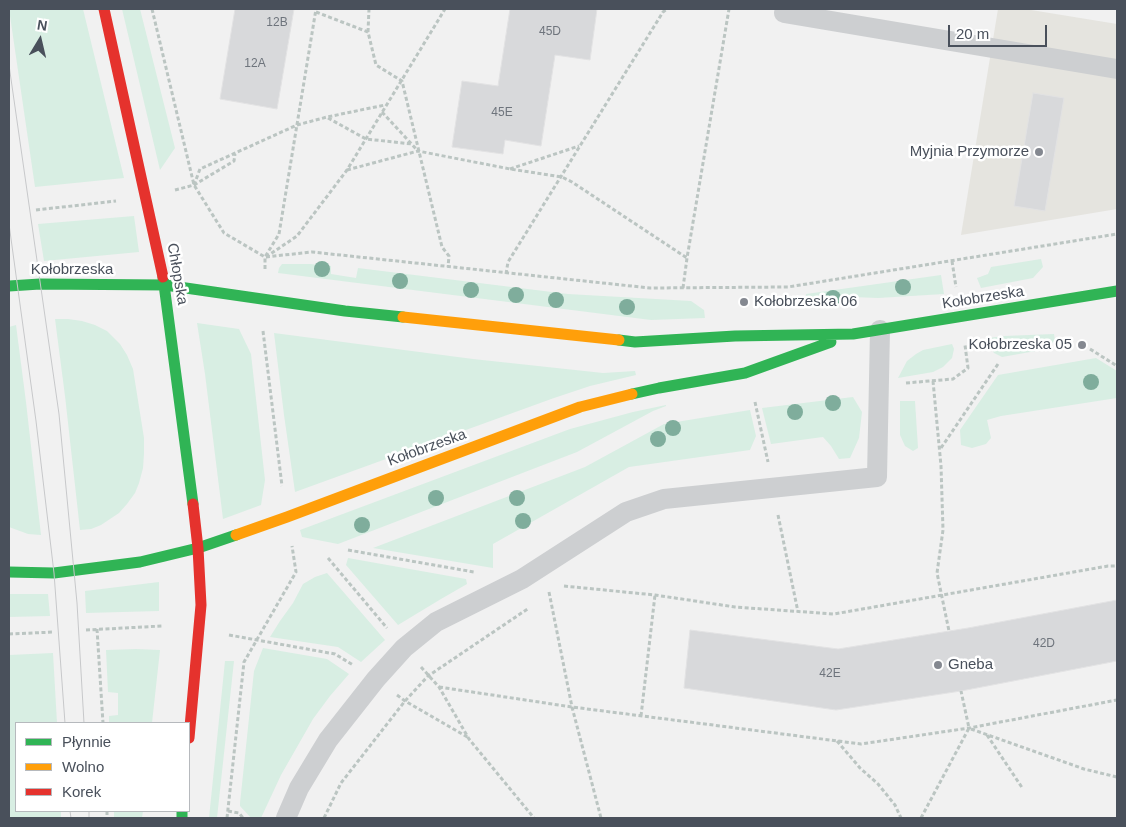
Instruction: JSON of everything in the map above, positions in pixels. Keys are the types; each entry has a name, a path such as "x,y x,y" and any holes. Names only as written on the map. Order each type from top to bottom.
{"street":[{"name":"Chłopska","path":"104,9 165,286 198,548 201,605 190,727"},
{"name":"Kołobrzeska","path":"9,286 40,284 165,286 344,310 635,342 735,336 853,334 1117,292"},
{"name":"Kołobrzeska","path":"9,572 54,573 74,571 140,562 198,548 287,517 580,407 660,388 745,373 853,334"}],"lane":[{"path":"784,13 1117,69"},
{"path":"286,818 299,788 328,740 376,679 404,648 436,622 522,579 626,512 664,499 877,477 880,330"}],"path":[{"path":"152,9 194,186 224,233 265,257 312,252 650,288 788,287 1117,234"},
{"path":"369,9 368,32 376,65 402,81 442,247 449,256 448,267"},
{"path":"265,257 297,236 347,170 445,9"},
{"path":"506,274 508,262 663,12 667,9"},
{"path":"683,288 729,9"},
{"path":"265,257 279,234 316,10 368,32"},
{"path":"194,186 200,169 297,125 386,105"},
{"path":"382,112 418,151"},
{"path":"327,118 366,139 412,144"},
{"path":"510,169 579,146"},
{"path":"347,170 418,151 562,177 687,258"},
{"path":"167,192 194,186 234,161 235,153"},
{"path":"36,210 122,200"},
{"path":"263,328 283,489"},
{"path":"1090,349 1117,366"},
{"path":"940,449 998,364"},
{"path":"879,386 953,379 968,368"},
{"path":"933,381 940,449 943,530 938,573 949,631"},
{"path":"781,529 798,612"},
{"path":"227,818 244,662 296,572 291,544"},
{"path":"348,550 468,571"},
{"path":"328,558 391,633"},
{"path":"557,585 655,595 735,608 834,614 1108,566 1117,566"},
{"path":"549,589 572,707 601,818"},
{"path":"542,600 550,594"},
{"path":"641,716 655,595"},
{"path":"324,818 341,783 405,701 428,676 534,605"},
{"path":"86,630 162,626"},
{"path":"97,629 103,722"},
{"path":"9,634 54,632"},
{"path":"228,634 335,654 376,679 405,701 469,738"},
{"path":"534,818 469,738 439,687 572,707 861,744 969,728 1117,700"},
{"path":"921,818 969,728 961,691"},
{"path":"969,728 1084,769 1117,777"},
{"path":"986,734 1023,789"},
{"path":"837,742 860,768 878,784 895,805 901,818"},
{"path":"228,812 239,813 243,818"}],"shaded area":[{"path":"998,9 1025,9 1117,24 1117,209 961,235"}],"green space":[{"path":"9,9 83,9 124,178 35,187"},
{"path":"122,9 140,9 175,148 160,170"},
{"path":"134,216 139,252 44,261 38,224"},
{"path":"1041,259 1043,267 1033,278 981,288 977,278 988,274 991,267"},
{"path":"282,264 331,266 331,274 356,278 358,268 568,294 691,301 704,310 705,318 651,320 278,273"},
{"path":"941,275 944,294 878,298 852,297 807,301 806,294"},
{"path":"55,319 82,321 107,331 120,344 133,369 144,438 143,468 135,493 127,504 119,513 91,529 80,530"},
{"path":"197,323 239,329 251,354 265,480 261,505 223,519 205,374"},
{"path":"16,325 41,535 28,534 9,527 9,327"},
{"path":"274,333 473,359 603,373 635,371 636,375 590,386 554,398 295,492"},
{"path":"1054,334 1055,340 1047,349 1002,357 994,353 990,347 989,338"},
{"path":"952,344 954,349 952,358 943,367 933,372 898,378 907,361 916,354 923,350"},
{"path":"1096,358 1117,371 1117,398 1001,416 987,420 991,438 986,444 972,448 961,445 960,430 998,375"},
{"path":"853,397 862,412 859,438 850,458 839,459 823,437 771,444 762,408"},
{"path":"900,401 915,401 918,448 913,451 905,446 900,435"},
{"path":"666,405 577,452 338,544 302,537 300,530 570,429"},
{"path":"750,410 756,436 750,450 629,467 493,544 493,568 373,548 585,467 664,424"},
{"path":"348,558 466,579 467,584 398,625 346,565"},
{"path":"327,573 385,640 361,662 338,647 270,637 293,603 303,584"},
{"path":"159,582 159,611 86,613 85,591"},
{"path":"9,594 48,594 50,616 9,617"},
{"path":"263,648 327,659 349,674 313,719 281,775 261,818 251,818 240,806 240,803 254,671"},
{"path":"106,650 160,650 152,722 109,722 109,716 118,715 118,693 108,692"},
{"path":"53,653 57,722 15,722 15,812 61,812 61,818 9,818 9,655"},
{"path":"225,661 234,661 217,818 209,818"},
{"path":"114,812 143,812 142,818 114,818"}],"building":[{"path":"235,9 294,9 277,109 220,99"},
{"path":"510,9 597,9 590,60 555,55 541,146 505,140 503,154 452,147 462,81 498,86"},
{"name":"Myjnia Przymorze","path":"1033,93 1064,98 1045,211 1014,206"},
{"path":"1117,600 1117,661 961,691 836,710 684,688 690,630 838,649 968,628"}],"tram line":[{"path":"9,65 59,414 77,603 84,722"},
{"path":"9,224 36,421 54,573 65,722"},
{"path":"70,812 71,818"},
{"path":"89,812 89,818"}],"traffic: fast":[{"path":"163,277 193,504"},
{"path":"9,286 40,284 165,285 345,311 403,317"},
{"path":"619,340 635,342 735,336 853,334 1117,291"},
{"path":"632,394 745,373 831,342"},
{"path":"9,572 54,573 140,562 198,548 236,535"},
{"path":"182,812 182,818"}],"traffic: slow":[{"path":"403,317 619,340"},
{"path":"236,535 580,407 632,394"}],"traffic: jam":[{"path":"104,9 163,277"},
{"path":"190,727 201,605 198,548 193,504"}],"place":[{"name":"Myjnia Przymorze","path":"1039,152"},
{"name":"Kołobrzeska 06","path":"744,302"},
{"name":"Kołobrzeska 05","path":"1082,345"},
{"name":"Gneba","path":"938,665"}]}
